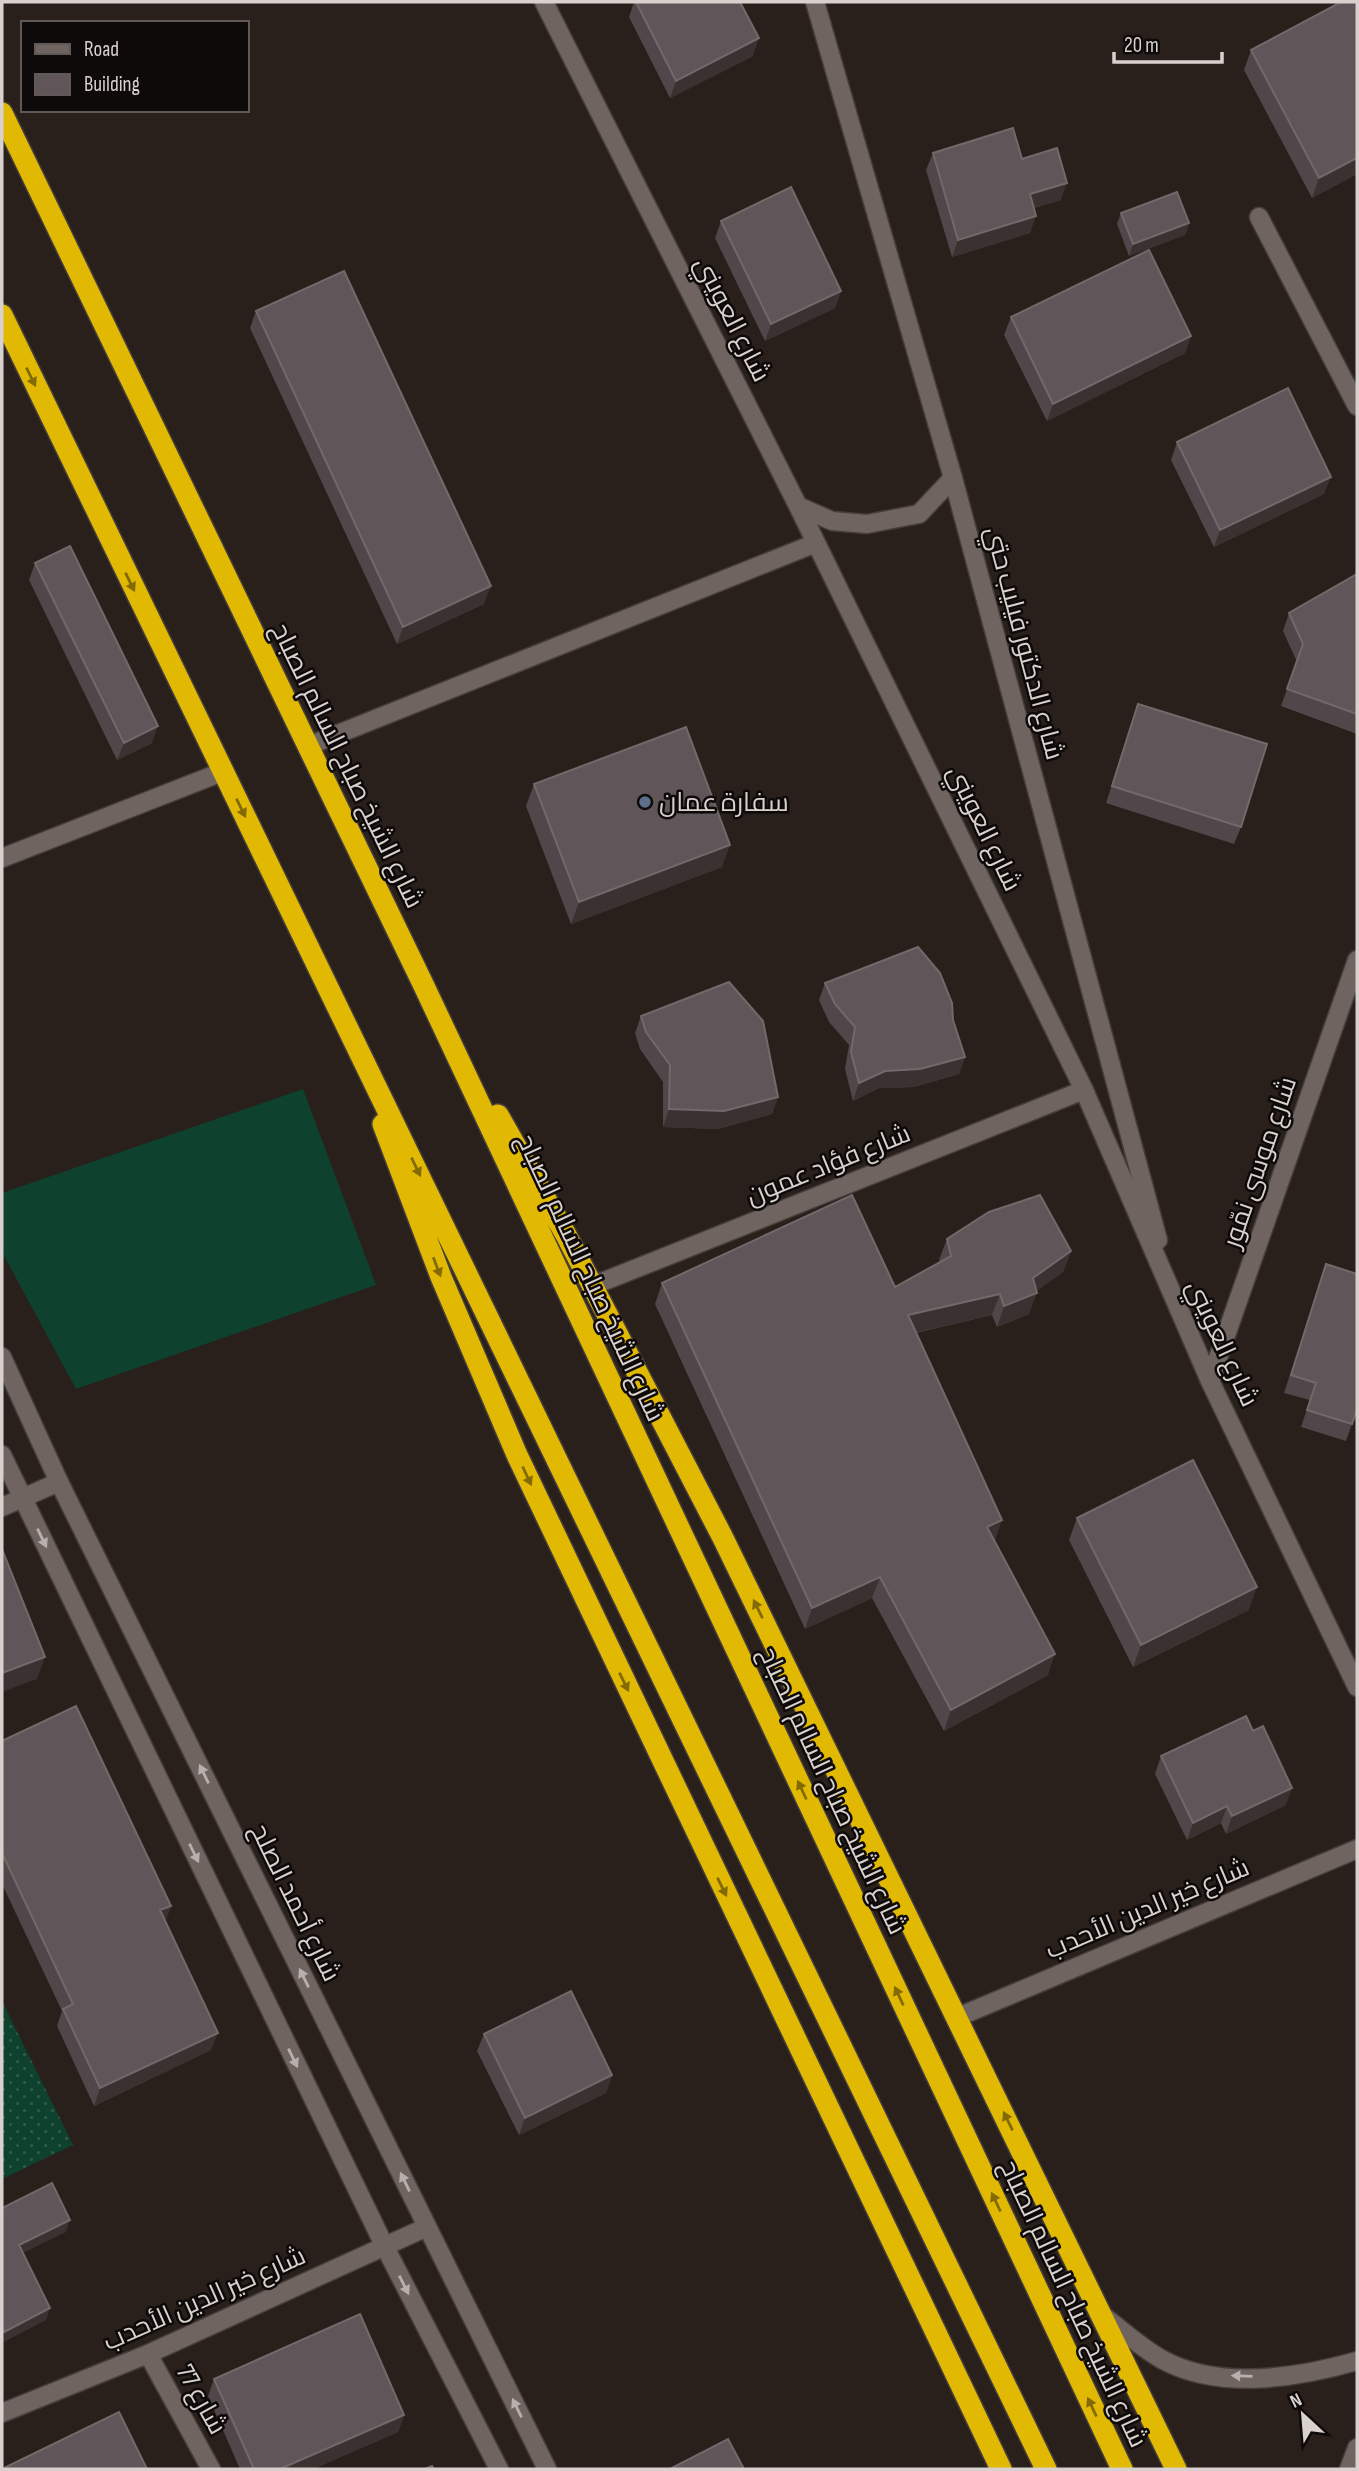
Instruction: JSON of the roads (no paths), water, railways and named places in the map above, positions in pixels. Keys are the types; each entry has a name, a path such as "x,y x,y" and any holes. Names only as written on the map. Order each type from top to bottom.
{"highway":[{"name":"شارع الشيخ صباح السالم الصباح","path":"2,113 424,986 1122,2469"},
{"path":"2,316 1046,2469"},
{"path":"424,986 592,1286 723,1538 1176,2469"},
{"path":"345,1020 432,1254 517,1455 1001,2469"}],"street":[{"name":"شارع العويني","path":"544,2 798,506 1084,1090 1210,1381 1357,1687"},
{"name":"شارع الدكتور فيليب حتي","path":"815,2 953,478 1174,1301"},
{"path":"1259,217 1357,406"},
{"path":"798,506 832,521 880,522 919,514 953,478"},
{"path":"308,746 816,543"},
{"path":"2,858 222,772"},
{"name":"شارع موسى نمّور","path":"1210,1381 1357,960"},
{"name":"شارع فؤاد عمون","path":"592,1286 1084,1090"},
{"name":"شارع أحمد الصلح","path":"2,1357 59,1482 547,2469"},
{"path":"2,1455 384,2245 499,2469"},
{"path":"2,1507 59,1482"},
{"name":"شارع خير الدين الأحدب","path":"957,2017 1357,1849"},
{"name":"شارع خير الدين الأحدب","path":"2,2413 148,2354 427,2227"},
{"path":"1102,2315 1162,2359 1200,2373 1290,2378 1357,2361"},
{"name":"شارع 77","path":"148,2354 211,2469"},
{"path":"1349,2469 1357,2448"}],"place":[{"name":"سفارة عمان","path":"645,802"}]}
